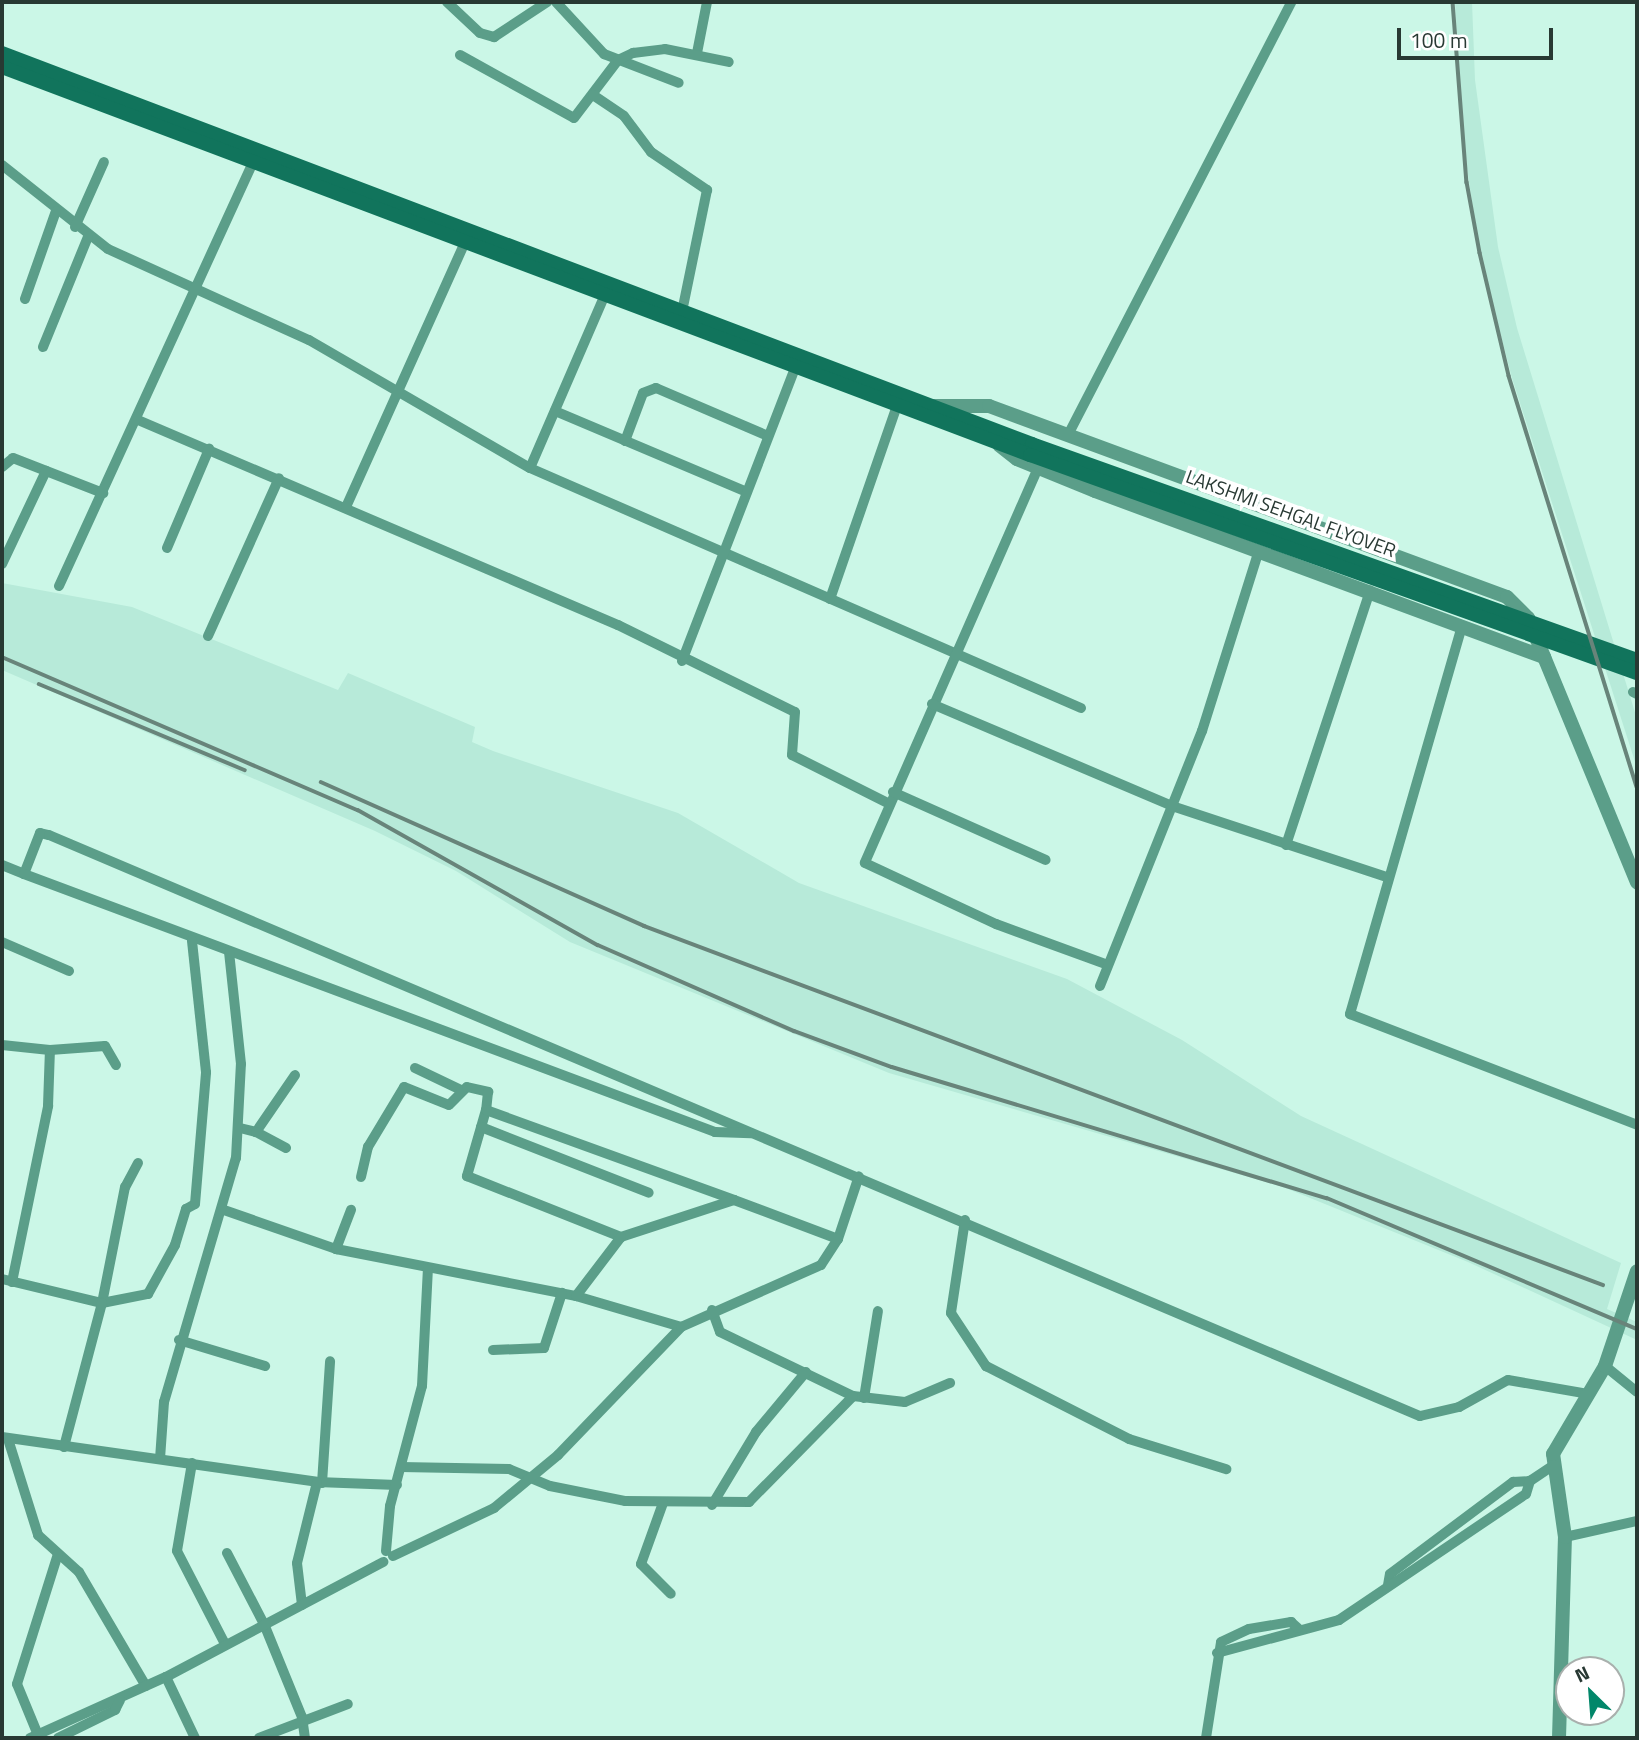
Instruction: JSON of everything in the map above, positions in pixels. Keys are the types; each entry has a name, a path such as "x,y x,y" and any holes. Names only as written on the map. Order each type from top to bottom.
{"main road":[{"path":"6,61 468,234 606,292 798,358"},
{"path":"105,98 253,162 683,307 798,358"},
{"name":"LAKSHMI SEHGAL FLYOVER","path":"798,358 897,404 995,442 1637,673"},
{"name":"LAKSHMI SEHGAL FLYOVER","path":"798,358 931,406 1033,456 1637,660"}],"street":[{"path":"447,2 480,33 494,37 547,2"},
{"path":"556,2 596,49 679,83"},
{"path":"697,52 707,2"},
{"path":"1069,433 1291,2"},
{"path":"460,55 569,117 579,115 618,60 652,49 697,52 729,62"},
{"path":"593,95 624,116 651,152 707,190 683,307"},
{"path":"75,227 104,162"},
{"path":"59,586 138,420 194,288 253,162"},
{"path":"2,165 88,237 309,340 530,468 722,554 1081,708"},
{"path":"25,299 56,211"},
{"path":"346,507 468,234"},
{"path":"43,347 88,237"},
{"path":"530,468 606,292"},
{"path":"682,661 798,358"},
{"path":"625,440 643,393 656,388 768,436"},
{"path":"830,599 897,404"},
{"path":"931,406 989,405 1496,591 1528,618 1637,882"},
{"path":"555,411 747,492"},
{"path":"138,420 618,625 682,661 795,712 792,755 1046,860"},
{"path":"167,548 209,449"},
{"path":"1108,965 870,869 865,859 890,797 956,654 1033,456 1259,550 1544,657"},
{"path":"2,467 13,458 103,493"},
{"path":"2,564 46,471"},
{"path":"208,636 279,478"},
{"path":"1100,986 1172,806 1259,550"},
{"path":"1286,845 1370,591"},
{"path":"1462,626 1349,1002 1355,1020 1637,1125"},
{"path":"932,704 1172,806 1388,877"},
{"path":"24,874 40,833 49,835 965,1220 1420,1416 1459,1407 1508,1380 1588,1394"},
{"path":"2,864 192,940 715,1132 755,1133"},
{"path":"50,1050 48,1106 7,1281 102,1303 148,1294 175,1245 186,1209 195,1204 206,1072 192,940"},
{"path":"2,942 69,971"},
{"path":"160,1459 164,1402 179,1340 224,1210 240,1128 241,1065 229,952"},
{"path":"2,1045 50,1050 105,1046 116,1065"},
{"path":"415,1068 461,1090 488,1092 486,1110 466,1172 471,1180 621,1237"},
{"path":"256,1132 295,1075"},
{"path":"361,1177 369,1147 404,1087 449,1105 461,1090"},
{"path":"486,1110 838,1239"},
{"path":"481,1126 649,1193"},
{"path":"240,1128 256,1132 286,1148"},
{"path":"64,1447 102,1303 125,1187 138,1163"},
{"path":"58,1554 17,1684 34,1737 61,1724 91,1715 302,1605 387,1556 494,1508 530,1478 681,1327 712,1310 821,1265 838,1239 859,1176"},
{"path":"576,1296 621,1237 734,1200"},
{"path":"224,1210 336,1249 576,1296 681,1327"},
{"path":"336,1249 351,1210"},
{"path":"965,1220 951,1313 986,1366 1129,1440 1226,1469"},
{"path":"387,1556 397,1485 422,1386 428,1269"},
{"path":"1559,1738 1565,1537 1562,1485 1554,1465 1560,1436 1605,1366 1637,1271"},
{"path":"493,1350 544,1348 562,1293"},
{"path":"712,1310 720,1332 859,1397 905,1402 950,1383"},
{"path":"401,1467 509,1469 588,1495 663,1503 712,1505 760,1497 859,1397 878,1311"},
{"path":"179,1340 265,1366"},
{"path":"302,1605 297,1563 319,1483 330,1361"},
{"path":"1605,1366 1637,1392"},
{"path":"712,1505 756,1432 806,1372"},
{"path":"146,1686 114,1624 79,1572 36,1530 5,1438 319,1483 397,1485"},
{"path":"192,1463 177,1551 225,1644"},
{"path":"1206,1738 1217,1653 1291,1635 1298,1628 1339,1620 1388,1585 1400,1584 1516,1501 1530,1481 1554,1465"},
{"path":"1388,1585 1390,1574 1513,1482 1530,1481"},
{"path":"663,1503 641,1564 671,1594"},
{"path":"1565,1537 1637,1521"},
{"path":"227,1553 264,1624 302,1717 305,1738"},
{"path":"166,1677 195,1738"},
{"path":"259,1738 302,1717 348,1704"},
{"path":"61,1724 63,1737 91,1715"}],"shaded area":[{"path":"1455,2 1472,2 1475,80 1498,247 1517,328 1637,719 1637,768 1512,378 1480,256 1463,141"},
{"path":"2,583 132,607 338,690 348,673 475,727 472,742 493,751 678,813 799,883 1067,979 1182,1040 1301,1116 1621,1263 1607,1309 1637,1322 1637,1340 1468,1262 1283,1187 889,1073 570,942 456,871 375,831 2,670"}],"railway":[{"path":"1453,2 1467,182 1480,253 1509,376 1637,786"},
{"path":"2,657 358,810 598,945 794,1031 892,1067 1327,1198 1637,1329"},
{"path":"39,684 245,770"},
{"path":"321,782 644,926 1603,1285"}]}
